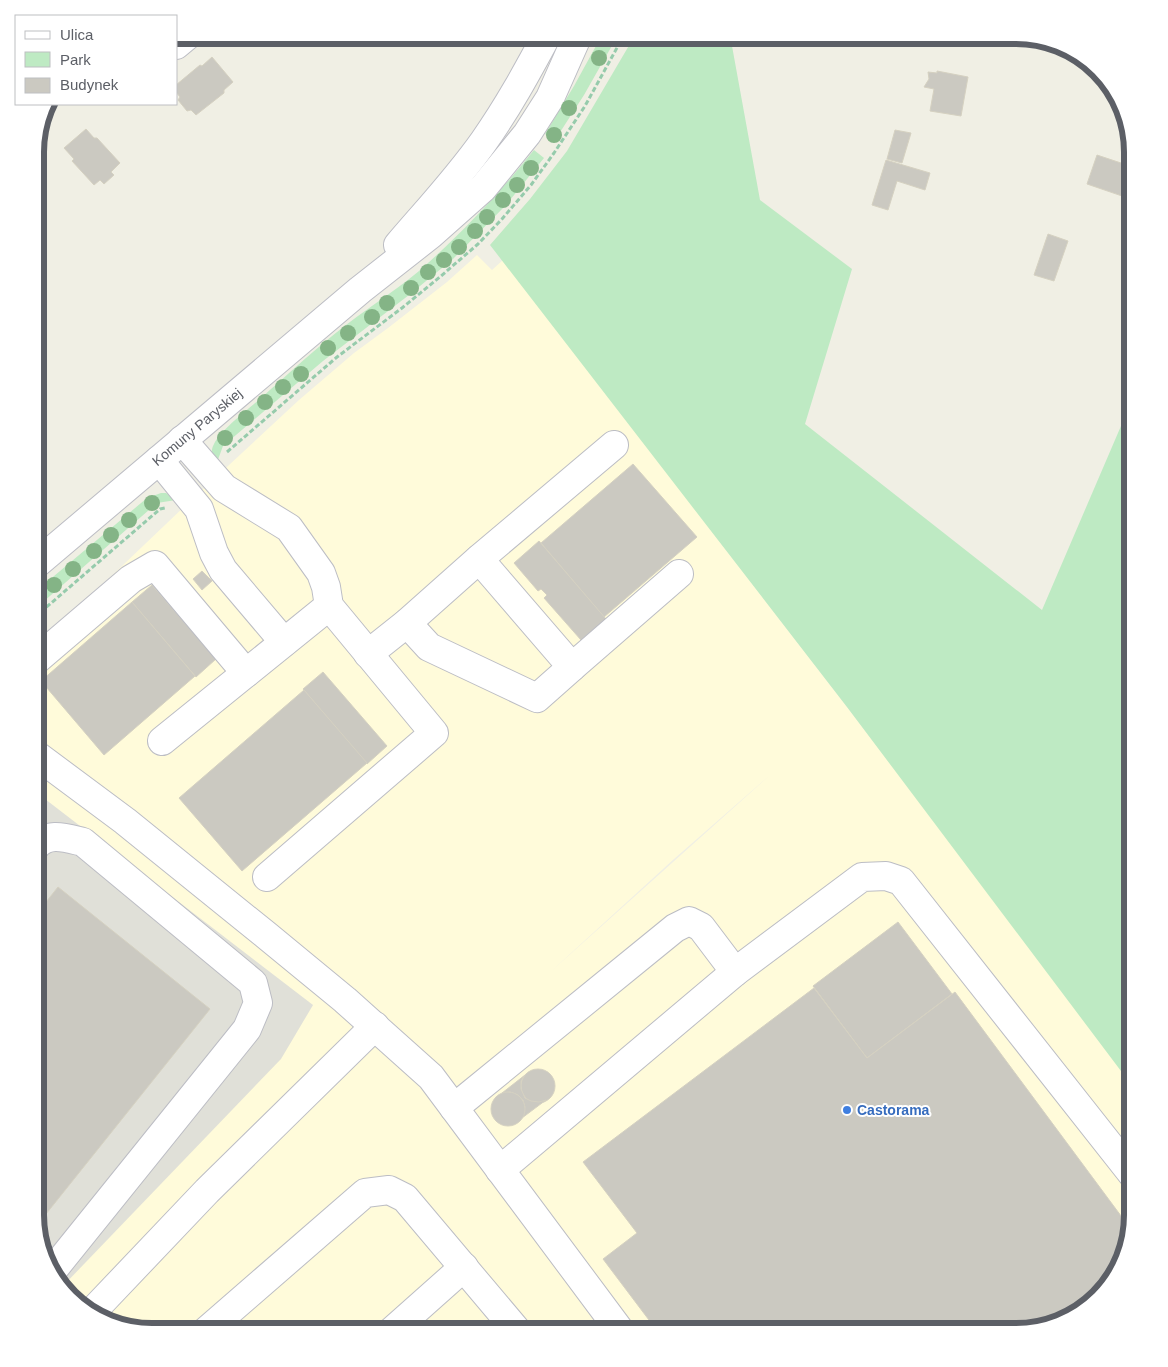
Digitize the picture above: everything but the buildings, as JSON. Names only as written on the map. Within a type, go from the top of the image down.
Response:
[{"type":"street","name":"Komuny Paryskiej","points":[[360,290],[463,170],[483,143],[516,93],[542,44]]},
{"type":"street","name":"Komuny Paryskiej","points":[[44,557],[360,290],[430,235],[483,188],[519,145],[550,98],[574,44]]},
{"type":"street","points":[[182,440],[224,488],[289,528],[321,573],[326,587],[329,606],[434,733],[267,878]]},
{"type":"street","points":[[368,654],[407,623],[479,559],[614,445]]},
{"type":"street","points":[[159,460],[199,509],[214,553],[223,570],[284,642]]},
{"type":"street","points":[[479,559],[572,667]]},
{"type":"street","points":[[44,653],[131,579],[155,565],[246,673]]},
{"type":"street","points":[[407,623],[429,647],[537,698],[679,574]]},
{"type":"street","points":[[162,741],[329,606]]},
{"type":"street","points":[[44,761],[125,821],[345,1000],[430,1077],[614,1323]]},
{"type":"street","points":[[44,840],[55,836],[83,842],[253,983],[258,1003],[247,1029],[56,1266]]},
{"type":"street","points":[[500,1170],[735,972],[862,877],[886,876],[901,881],[1124,1164]]},
{"type":"street","points":[[454,1108],[675,928],[689,921],[701,927],[735,972]]},
{"type":"street","points":[[96,1307],[207,1191],[374,1026]]},
{"type":"street","points":[[215,1323],[365,1193],[388,1190],[405,1198],[511,1323]]},
{"type":"street","points":[[401,1323],[464,1267]]},
{"type":"path","points":[[44,609],[160,509],[168,507]]},
{"type":"shaded area","points":[[477,255],[492,270],[503,260],[1124,1070],[1124,1222],[1122,1236],[1119,1250],[1110,1269],[1093,1292],[1082,1301],[1051,1318],[1016,1323],[152,1323],[117,1318],[104,1312],[86,1301],[66,1281],[49,1250],[44,1222],[44,640],[299,400],[354,353],[447,282]],"holes":[[[770,775],[547,975],[674,859]]]},
{"type":"shaded area","points":[[45,799],[313,1005],[281,1059],[67,1282],[49,1250],[44,1222]]},
{"type":"green space","points":[[597,44],[613,44],[584,95],[555,140],[545,134]]},
{"type":"green space","points":[[630,44],[732,44],[760,200],[852,269],[805,424],[1042,610],[1124,419],[1124,1075],[847,707],[490,245],[530,199],[567,151]]},
{"type":"green space","points":[[534,150],[544,158],[506,205],[453,259],[323,361],[223,446],[216,465],[213,460],[212,449],[217,439],[228,427],[324,343],[428,263],[483,209]]},
{"type":"green space","points":[[166,493],[176,500],[157,503],[44,601],[44,584],[147,498]]},
{"type":"place","name":"Castorama","points":[[847,1110]]}]
